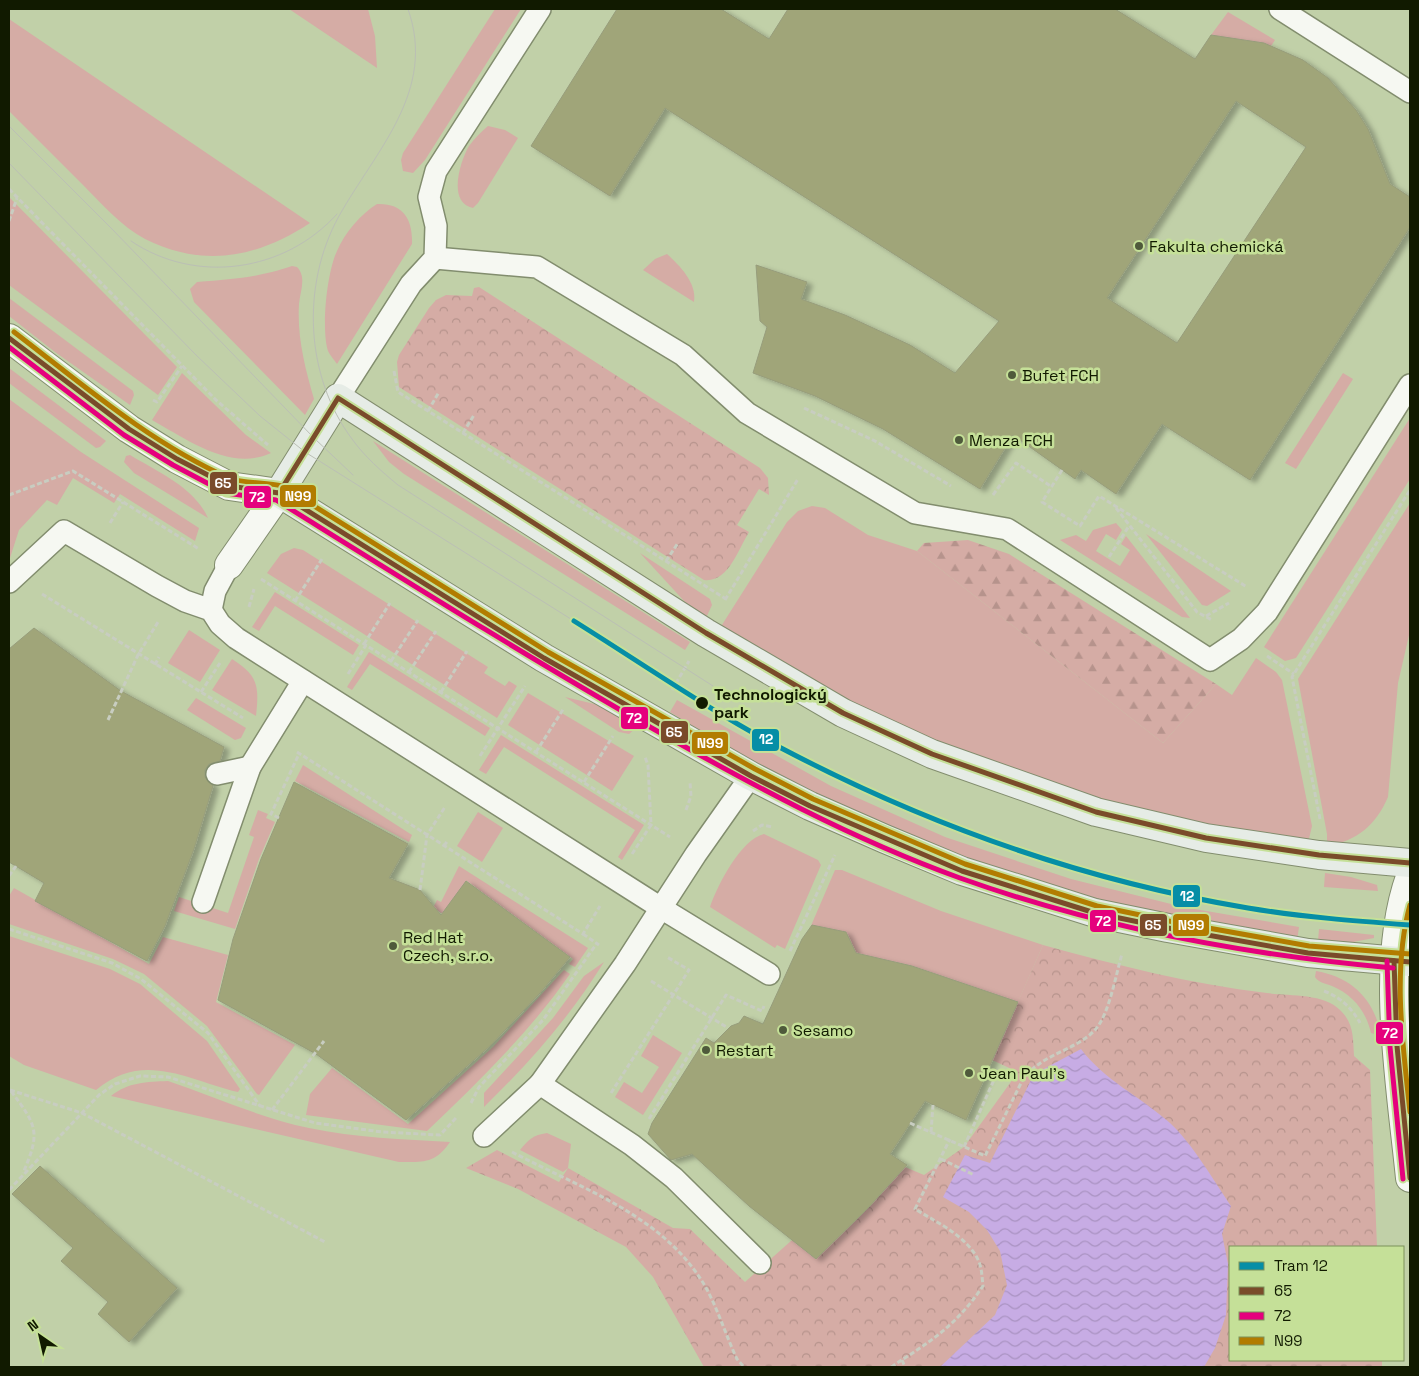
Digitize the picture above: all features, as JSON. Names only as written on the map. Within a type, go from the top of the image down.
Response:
[{"type":"street","points":[[9,338],[116,420],[177,459],[228,486],[279,493],[544,658],[751,776],[810,806],[962,871],[1078,908],[1168,928],[1308,953],[1402,962]]},
{"type":"street","points":[[228,565],[279,493],[338,398],[706,633],[844,713],[914,746],[1096,812],[1206,838],[1320,855],[1410,863]]},
{"type":"street","points":[[1410,877],[1400,903],[1398,924],[1402,962],[1397,1046],[1410,1178]]},
{"type":"lane","points":[[338,398],[411,284],[435,258],[436,226],[429,196],[436,171],[540,9]]},
{"type":"lane","points":[[1280,9],[1410,92]]},
{"type":"lane","points":[[435,258],[537,267],[683,355],[747,413],[915,513],[1007,529],[1210,660],[1241,639],[1267,612],[1410,385]]},
{"type":"lane","points":[[9,582],[64,532],[185,601],[211,610],[220,624],[236,638],[661,908],[769,974]]},
{"type":"lane","points":[[211,610],[215,591],[228,565]]},
{"type":"lane","points":[[203,902],[250,767],[303,681]]},
{"type":"lane","points":[[217,774],[250,767]]},
{"type":"lane","points":[[484,1136],[540,1084],[625,964],[696,854],[751,776]]},
{"type":"lane","points":[[540,1084],[632,1145],[674,1178],[760,1262]]},
{"type":"path","points":[[9,222],[17,198]]},
{"type":"path","points":[[151,399],[157,402],[182,366]]},
{"type":"path","points":[[394,368],[398,392],[726,599]]},
{"type":"path","points":[[428,411],[439,392]]},
{"type":"path","points":[[803,407],[875,441],[958,490]]},
{"type":"path","points":[[463,433],[474,415]]},
{"type":"path","points":[[655,720],[814,453]]},
{"type":"path","points":[[983,498],[992,495],[1016,463],[1052,487]]},
{"type":"path","points":[[9,495],[73,470],[200,549]]},
{"type":"path","points":[[1062,470],[1042,502],[1080,526],[1098,496],[1247,587]]},
{"type":"path","points":[[1322,827],[1292,677],[1410,490]]},
{"type":"path","points":[[1114,506],[1197,612],[1206,616]]},
{"type":"path","points":[[1108,558],[1130,526]]},
{"type":"path","points":[[666,561],[678,543]]},
{"type":"path","points":[[295,601],[323,556]]},
{"type":"path","points":[[258,577],[672,838],[676,831]]},
{"type":"path","points":[[35,590],[201,692]]},
{"type":"path","points":[[332,700],[392,600]]},
{"type":"path","points":[[391,661],[419,617]]},
{"type":"path","points":[[409,672],[437,629]]},
{"type":"path","points":[[108,720],[146,641]]},
{"type":"path","points":[[441,692],[468,649]]},
{"type":"path","points":[[155,665],[160,657]]},
{"type":"path","points":[[536,752],[565,708]]},
{"type":"path","points":[[584,782],[613,736]]},
{"type":"path","points":[[279,818],[271,814],[302,745]]},
{"type":"path","points":[[299,754],[483,870]]},
{"type":"path","points":[[648,764],[651,825]]},
{"type":"path","points":[[684,815],[691,796],[691,785],[686,776]]},
{"type":"path","points":[[420,890],[427,836],[434,824]]},
{"type":"path","points":[[444,846],[448,840]]},
{"type":"path","points":[[788,953],[836,852]]},
{"type":"path","points":[[9,876],[16,866]]},
{"type":"path","points":[[575,1108],[590,1086],[608,1097],[689,970],[666,956],[686,923]]},
{"type":"path","points":[[9,929],[112,964],[141,979],[208,1033],[260,1107]]},
{"type":"path","points":[[465,1109],[479,1088],[543,1020],[597,944]]},
{"type":"path","points":[[910,1122],[985,1156],[1022,1078],[1030,1068],[1057,1051],[1082,1040],[1096,1029],[1104,1015],[1123,951]]},
{"type":"path","points":[[1319,989],[1345,1003],[1354,1013],[1361,1026]]},
{"type":"path","points":[[632,1145],[726,995],[762,1011],[766,1003]]},
{"type":"path","points":[[695,1008],[728,1028]]},
{"type":"path","points":[[272,1110],[324,1041]]},
{"type":"path","points":[[964,1147],[998,1071]]},
{"type":"path","points":[[9,1190],[99,1095],[115,1084],[140,1076],[168,1076],[260,1107],[315,1123],[422,1136],[440,1135],[460,1115]]},
{"type":"path","points":[[10,1090],[82,1113],[325,1242]]},
{"type":"path","points":[[10,1090],[31,1118],[35,1146],[22,1176]]},
{"type":"path","points":[[931,1132],[933,1105]]},
{"type":"path","points":[[454,1121],[601,1195],[658,1231],[686,1259],[706,1287],[734,1353],[744,1367]]},
{"type":"path","points":[[890,1367],[944,1332],[966,1310],[983,1286],[980,1263],[973,1251],[965,1242],[915,1209],[950,1139]]},
{"type":"path","points":[[511,1151],[516,1146]]},
{"type":"path","points":[[941,1159],[974,1175]]},
{"type":"path","points":[[902,1360],[905,1367]]},
{"type":"green space","points":[[289,9],[368,9],[375,36],[377,68]]},
{"type":"green space","points":[[495,9],[521,9],[425,160],[413,173],[403,171],[401,160],[403,153]]},
{"type":"green space","points":[[1228,12],[1275,40],[1271,46],[1211,35]]},
{"type":"green space","points":[[9,19],[310,223],[270,244],[250,251],[229,255],[188,254],[167,248],[136,234],[113,215],[9,111]]},
{"type":"green space","points":[[488,126],[505,130],[518,138],[478,203],[473,208],[465,205],[460,198],[458,190],[459,171],[469,146]]},
{"type":"green space","points":[[9,197],[177,367],[158,395],[9,285]]},
{"type":"green space","points":[[377,204],[394,206],[405,214],[411,227],[412,244],[337,364],[328,351],[325,329],[326,300],[333,260],[349,230],[359,218]]},
{"type":"green space","points":[[667,254],[682,269],[690,282],[693,288],[694,302],[643,270],[655,259]]},
{"type":"green space","points":[[292,266],[297,267],[302,275],[299,304],[300,340],[314,399],[305,415],[194,302],[190,289],[197,282],[256,276]]},
{"type":"green space","points":[[479,287],[760,468],[768,478],[769,495],[759,489],[737,525],[749,532],[726,571],[712,580],[704,580],[399,387],[397,362],[399,355],[429,308],[436,300],[446,295],[472,296],[474,288]]},
{"type":"green space","points":[[9,298],[133,391],[134,395],[130,405],[55,352],[9,316]]},
{"type":"green space","points":[[9,368],[106,441],[96,448],[9,383]]},
{"type":"green space","points":[[182,373],[246,435],[271,453],[256,458],[240,459],[225,456],[194,444],[152,420]]},
{"type":"green space","points":[[1343,373],[1353,379],[1296,469],[1285,463]]},
{"type":"green space","points":[[9,399],[81,452],[199,528],[195,541],[120,494],[114,503],[73,478],[57,505],[47,500],[19,530],[9,561]]},
{"type":"green space","points":[[1410,418],[1410,479],[1296,658],[1285,661],[1264,647]]},
{"type":"green space","points":[[373,441],[690,642],[685,650],[404,474],[389,462]]},
{"type":"green space","points":[[130,455],[185,489],[202,507],[208,518],[134,473],[124,462],[126,456]]},
{"type":"green space","points":[[1410,503],[1410,631],[1398,683],[1388,797],[1378,816],[1364,830],[1348,840],[1327,846],[1327,834],[1298,679]]},
{"type":"green space","points":[[812,506],[825,508],[868,535],[917,551],[1163,743],[1216,684],[1232,695],[1256,658],[1276,672],[1282,680],[1312,826],[1308,843],[1159,817],[1034,780],[937,743],[865,709],[720,628],[787,522],[798,511]]},
{"type":"green space","points":[[1116,523],[1122,530],[1116,540],[1106,534],[1096,551],[1120,566],[1130,550],[1121,544],[1126,536],[1190,618],[1182,617],[1060,540],[1076,535],[1086,541],[1093,530]]},
{"type":"green space","points":[[1146,534],[1231,591],[1207,606],[1202,605]]},
{"type":"green space","points":[[968,540],[1009,554],[1216,684],[1163,743],[917,551],[924,543]]},
{"type":"green space","points":[[294,548],[303,550],[488,667],[484,673],[505,686],[509,681],[517,686],[497,718],[267,573],[281,554]]},
{"type":"green space","points":[[640,553],[710,599],[712,605],[706,618],[685,602]]},
{"type":"green space","points":[[275,592],[359,645],[353,655],[275,606],[259,631],[252,627]]},
{"type":"green space","points":[[189,630],[220,650],[200,682],[168,663]]},
{"type":"green space","points":[[369,652],[490,728],[485,736],[370,664],[352,690],[347,687]]},
{"type":"green space","points":[[232,659],[248,671],[255,683],[257,690],[256,716],[212,690]]},
{"type":"green space","points":[[528,693],[634,756],[612,791],[508,725]]},
{"type":"green space","points":[[565,697],[607,707],[639,725],[629,734],[619,732]]},
{"type":"green space","points":[[196,698],[246,728],[241,738],[235,740],[187,710]]},
{"type":"green space","points":[[677,700],[831,786],[945,837],[1071,879],[1183,907],[1299,927],[1297,941],[1066,894],[940,851],[823,800],[751,762],[670,712]]},
{"type":"green space","points":[[501,735],[644,825],[622,860],[618,857],[635,830],[504,747],[486,774],[479,770]]},
{"type":"green space","points":[[303,765],[412,835],[409,842],[295,781]]},
{"type":"green space","points":[[258,810],[268,814],[266,818],[275,822],[259,859],[235,929],[174,911],[179,897],[228,913],[254,837],[249,835]]},
{"type":"green space","points":[[478,812],[503,828],[482,862],[457,846]]},
{"type":"green space","points":[[764,834],[818,860],[821,865],[785,949],[777,945],[775,948],[710,907],[718,887],[731,864],[747,845],[755,838]]},
{"type":"green space","points":[[459,866],[588,948],[575,967],[569,964],[573,959],[467,881],[443,914],[433,908],[437,900],[441,902]]},
{"type":"green space","points":[[835,870],[842,870],[941,911],[1043,945],[1018,1002],[912,966],[847,951],[844,932],[817,926],[810,928]]},
{"type":"green space","points":[[1325,873],[1351,877],[1377,885],[1378,891],[1324,887]]},
{"type":"green space","points":[[14,888],[149,964],[163,937],[228,955],[216,1002],[295,1045],[259,1095],[257,1094],[207,1026],[144,974],[113,959],[9,924],[9,896]]},
{"type":"green space","points":[[1319,929],[1374,935],[1374,938],[1343,944],[1318,941]]},
{"type":"green space","points":[[9,936],[110,969],[140,984],[207,1041],[240,1089],[238,1092],[183,1076],[148,1070],[131,1072],[114,1078],[96,1090],[24,1065],[9,1056]]},
{"type":"green space","points":[[1043,945],[1126,967],[1182,979],[1267,993],[1315,998],[1325,1001],[1340,1010],[1348,1020],[1352,1031],[1354,1056],[1370,1070],[1377,1246],[1229,1246],[1229,1361],[1382,1361],[1382,1367],[704,1367],[653,1277],[626,1247],[518,1189],[466,1168],[497,1150],[559,1182],[568,1168],[673,1228],[690,1229],[745,1282],[792,1240],[816,1259],[868,1208],[905,1167],[924,1175],[964,1147],[1018,1072],[992,1060]]},
{"type":"green space","points":[[604,962],[563,1020],[517,1073],[484,1107],[484,1093],[553,1018],[584,976]]},
{"type":"green space","points":[[564,970],[570,974],[538,1017],[484,1075],[427,1131],[306,1115],[310,1094],[332,1068],[408,1124],[493,1047]]},
{"type":"green space","points":[[1316,971],[1340,979],[1360,992],[1373,1012],[1381,1036],[1371,1033],[1366,1018],[1352,999],[1340,990],[1318,981],[1315,977]]},
{"type":"green space","points":[[653,1035],[682,1053],[643,1115],[615,1097],[624,1082],[642,1093],[659,1067],[641,1056]]},
{"type":"green space","points":[[168,1081],[256,1113],[309,1128],[362,1136],[450,1142],[434,1158],[415,1162],[399,1162],[111,1096],[131,1085]]},
{"type":"green space","points":[[547,1133],[571,1144],[568,1168],[563,1172],[520,1150],[531,1138]]},
{"type":"water","points":[[1081,1049],[1101,1070],[1159,1114],[1178,1131],[1231,1206],[1222,1234],[1228,1264],[1226,1315],[1215,1348],[1204,1367],[940,1367],[995,1315],[1007,1285],[1000,1251],[987,1230],[969,1212],[943,1197],[965,1155],[990,1163],[1032,1078],[1038,1072]]},
{"type":"building","name":"Fakulta chemická","points":[[617,9],[721,9],[769,39],[788,9],[1115,9],[1195,59],[1211,35],[1264,43],[1303,60],[1328,78],[1356,110],[1368,129],[1390,184],[1410,197],[1410,227],[1250,480],[1162,424],[1116,494],[1081,470],[1075,479],[1013,435],[980,489],[883,429],[815,396],[753,373],[767,327],[760,321],[756,265],[807,282],[801,299],[845,315],[910,345],[955,373],[999,321],[665,108],[610,196],[531,146]],"holes":[[[1236,101],[1306,147],[1177,343],[1107,298]]]},
{"type":"building","points":[[34,628],[121,691],[224,747],[220,761],[209,764],[205,770],[205,777],[213,786],[194,849],[165,926],[147,961],[35,901],[44,883],[9,862],[9,649]]},
{"type":"building","name":"Red Hat Czech, s.r.o.","points":[[294,782],[408,844],[389,878],[420,890],[441,915],[466,881],[570,957],[540,993],[491,1045],[406,1120],[316,1054],[218,1000],[233,939],[261,859]]},
{"type":"building","points":[[812,925],[846,932],[856,953],[912,966],[1018,1002],[966,1120],[925,1101],[890,1154],[907,1165],[868,1208],[816,1259],[749,1206],[692,1154],[671,1160],[648,1134],[652,1123],[706,1038],[714,1043],[731,1026],[739,1023],[744,1016],[763,1024],[802,939]]},
{"type":"building","points":[[40,1166],[177,1288],[129,1342],[98,1314],[108,1302],[61,1261],[73,1248],[12,1194]]},
{"type":"tram line","points":[[408,9],[415,39],[415,67],[409,93],[385,143],[339,216],[327,243],[318,271],[314,300],[314,330],[317,359],[325,387],[336,414],[362,452],[398,485],[713,686]]},
{"type":"tram line","points":[[9,126],[112,229],[314,438],[353,475]]},
{"type":"tram line","points":[[9,163],[196,355],[260,416],[305,452],[574,621]]},
{"type":"tram line","points":[[131,241],[156,255],[183,264],[211,267],[239,266],[266,260],[292,249],[316,234],[337,214]]},
{"type":"tram line","name":"12","points":[[574,621],[703,703],[783,749],[838,777],[951,826],[1067,866],[1187,897],[1288,914],[1410,925]]},
{"type":"transit line","name":"N99","points":[[14,332],[91,392],[172,448],[229,478],[282,486],[548,652],[755,769],[813,799],[965,864],[1097,906],[1309,946],[1410,954]]},
{"type":"transit line","name":"65","points":[[9,338],[129,429],[177,459],[229,486],[279,493],[544,658],[751,776],[810,806],[962,871],[1095,913],[1308,953],[1410,962]]},
{"type":"transit line","name":"72","points":[[9,347],[124,435],[173,465],[226,493],[276,500],[509,644],[650,727],[764,790],[880,846],[920,863],[1013,896],[1120,925],[1228,947],[1393,968]]},
{"type":"transit line","name":"65","points":[[279,493],[338,398],[706,633],[843,713],[932,754],[1096,812],[1206,838],[1319,855],[1410,863]]},
{"type":"transit line","name":"N99","points":[[1410,905],[1401,955],[1400,982],[1402,1035],[1410,1112]]},
{"type":"transit line","name":"72","points":[[1387,961],[1390,1047],[1403,1179]]},
{"type":"transit line","name":"65","points":[[1394,961],[1397,1046],[1410,1178]]},
{"type":"place","name":"Fakulta chemická","points":[[1139,246]]},
{"type":"place","name":"Bufet FCH","points":[[1012,375]]},
{"type":"place","name":"Menza FCH","points":[[959,440]]},
{"type":"place","name":"Technologický park","points":[[702,703]]},
{"type":"place","name":"Red Hat Czech, s.r.o.","points":[[393,946]]},
{"type":"place","name":"Sesamo","points":[[783,1030]]},
{"type":"place","name":"Restart","points":[[706,1050]]},
{"type":"place","name":"Jean Paul's","points":[[969,1073]]}]
